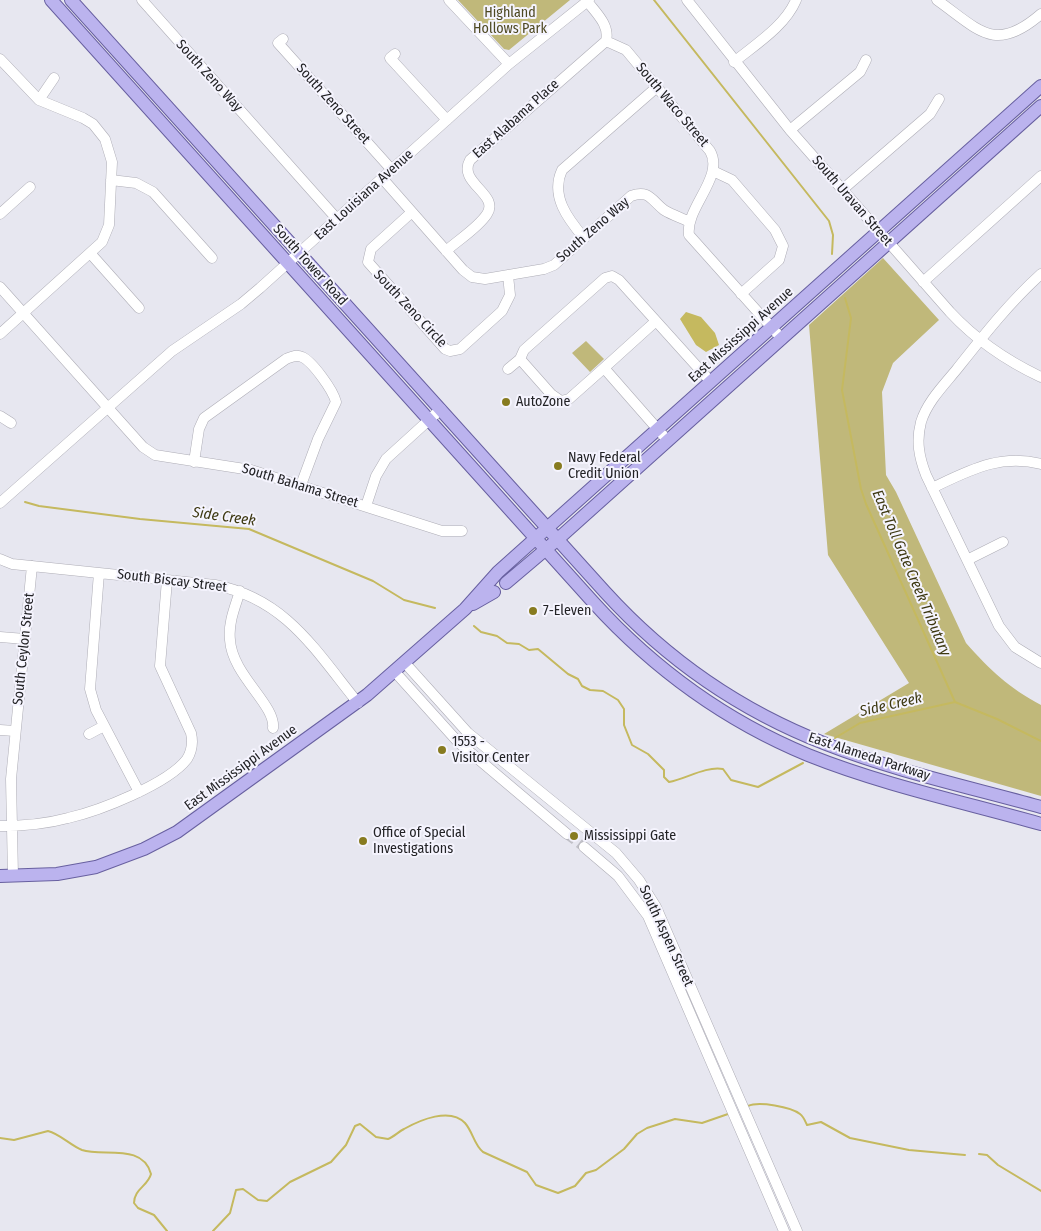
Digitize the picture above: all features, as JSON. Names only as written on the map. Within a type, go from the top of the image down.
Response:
[{"type":"main road","name":"South Tower Road","points":[[51,0],[546,550]]},
{"type":"main road","name":"South Tower Road","points":[[71,0],[558,539]]},
{"type":"main road","name":"East Mississippi Avenue","points":[[0,876],[81,870],[111,862],[152,846],[194,821],[358,703],[464,609],[488,582],[1041,86]]},
{"type":"main road","name":"East Mississippi Avenue","points":[[506,583],[546,550],[1041,106]]},
{"type":"main road","name":"East Alameda Parkway","points":[[558,539],[625,613],[676,658],[747,707],[816,741],[874,761],[1041,807]]},
{"type":"main road","name":"East Alameda Parkway","points":[[546,550],[622,632],[661,667],[703,698],[743,723],[797,750],[860,773],[1041,824]]},
{"type":"main road","name":"East Mississippi Avenue","points":[[464,609],[494,592]]},
{"type":"main road","points":[[622,632],[634,630],[660,653],[676,658]]},
{"type":"street","name":"South Zeno Way","points":[[142,0],[337,219]]},
{"type":"street","points":[[449,0],[509,64]]},
{"type":"street","name":"East Louisiana Avenue","points":[[0,504],[177,347],[241,304],[509,64],[588,0]]},
{"type":"street","points":[[588,0],[604,24],[606,41]]},
{"type":"street","name":"South Uravan Street","points":[[686,0],[790,130],[957,320],[980,340],[1015,364],[1041,377]]},
{"type":"street","points":[[734,62],[781,23],[789,14],[796,0]]},
{"type":"street","points":[[941,1],[984,32],[1001,36],[1017,32],[1041,14]]},
{"type":"street","name":"South Zeno Street","points":[[283,39],[278,43],[392,170]]},
{"type":"street","name":"South Waco Street","points":[[606,41],[626,50],[710,151],[714,160],[713,171]]},
{"type":"street","name":"East Alabama Place","points":[[446,251],[485,216],[489,208],[487,199],[467,175],[467,165],[470,160],[606,41]]},
{"type":"street","points":[[395,54],[390,58],[446,120]]},
{"type":"street","points":[[0,59],[39,100],[83,118],[100,132],[111,154],[108,231],[102,242],[0,334]]},
{"type":"street","points":[[790,130],[860,72],[866,60]]},
{"type":"street","points":[[39,100],[54,78]]},
{"type":"street","points":[[584,238],[563,211],[558,183],[562,170],[656,87]]},
{"type":"street","points":[[842,190],[930,114],[939,99]]},
{"type":"street","points":[[741,294],[779,260],[783,246],[775,230],[732,180],[713,171],[690,222],[688,230],[691,240],[782,339]]},
{"type":"street","points":[[923,282],[1041,176]]},
{"type":"street","name":"South Zeno Way","points":[[382,178],[462,270],[472,277],[485,279],[544,269],[554,265],[637,194],[647,194],[665,211],[690,222]]},
{"type":"street","points":[[111,180],[136,183],[153,192],[212,258]]},
{"type":"street","points":[[0,214],[30,187]]},
{"type":"street","name":"South Zeno Circle","points":[[412,212],[371,249],[368,262],[445,349],[455,351],[460,349],[502,311],[510,295],[508,276]]},
{"type":"street","points":[[90,253],[139,308]]},
{"type":"street","points":[[1041,274],[1008,306],[934,398],[921,423],[919,453],[932,488],[1006,637],[1025,655],[1041,663]]},
{"type":"street","points":[[508,369],[520,359],[524,350],[605,278],[612,276],[620,280],[711,382]]},
{"type":"street","name":"South Bahama Street","points":[[0,287],[149,452],[165,458],[251,470],[442,531],[462,531]]},
{"type":"street","points":[[520,359],[551,394],[561,401],[569,399],[656,322]]},
{"type":"street","points":[[194,462],[199,429],[204,418],[286,359],[295,355],[303,357],[331,388],[336,402],[318,439],[301,485]]},
{"type":"street","points":[[604,368],[668,441]]},
{"type":"street","points":[[366,506],[376,476],[386,459],[441,409]]},
{"type":"street","points":[[0,416],[11,423]]},
{"type":"street","points":[[932,488],[999,457],[1041,464]]},
{"type":"street","points":[[967,560],[1003,542]]},
{"type":"street","name":"South Biscay Street","points":[[0,559],[12,564],[215,585],[240,591],[266,603],[289,620],[358,703]]},
{"type":"street","name":"South Ceylon Street","points":[[13,876],[11,779],[32,566]]},
{"type":"street","points":[[99,573],[89,675],[93,702],[139,792]]},
{"type":"street","points":[[0,826],[38,824],[75,817],[111,805],[139,792],[183,763],[192,745],[191,733],[164,681],[160,666],[167,580]]},
{"type":"street","name":"East Mississippi Avenue","points":[[494,592],[506,583]]},
{"type":"street","points":[[240,591],[230,629],[231,652],[238,670],[272,715],[273,728]]},
{"type":"street","points":[[0,637],[25,639]]},
{"type":"street","points":[[400,667],[451,736],[496,776],[567,834]]},
{"type":"street","name":"South Aspen Street","points":[[400,667],[462,727],[616,853],[639,880],[656,907],[735,1104]]},
{"type":"street","points":[[89,734],[104,726]]},
{"type":"street","points":[[0,730],[16,731]]},
{"type":"street","points":[[479,761],[489,750]]},
{"type":"street","points":[[496,776],[506,762]]},
{"type":"street","name":"South Aspen Street","points":[[584,847],[618,876],[648,916],[742,1120],[768,1194],[784,1231]]},
{"type":"street","name":"South Aspen Street","points":[[742,1120],[779,1189],[797,1231]]},
{"type":"street","points":[[768,1194],[779,1189]]},
{"type":"green space","name":"Highland Hollows Park","points":[[458,0],[570,0],[509,50],[504,49]]},
{"type":"green space","points":[[883,258],[939,320],[893,363],[882,392],[886,475],[896,492],[966,643],[1001,678],[1019,692],[1041,705],[1041,796],[824,734],[909,683],[828,555],[809,325]]},
{"type":"green space","points":[[586,341],[604,359],[590,372],[572,353]]},
{"type":"shaded area","points":[[686,312],[701,317],[715,333],[719,345],[706,352],[696,345],[680,319]]},
{"type":"waterway","points":[[654,0],[829,221],[833,235],[832,254]]},
{"type":"waterway","name":"East Toll Gate Creek Tributary","points":[[845,298],[851,318],[842,390],[861,489],[866,504],[955,702],[997,719],[1041,741]]},
{"type":"waterway","name":"Side Creek","points":[[25,502],[39,506],[140,519],[249,529],[373,581],[404,600],[435,608]]},
{"type":"waterway","name":"Side Creek","points":[[474,626],[481,632],[497,636],[507,643],[519,644],[529,650],[538,649],[568,674],[578,679],[582,686],[590,690],[603,691],[618,700],[624,709],[624,725],[632,745],[648,754],[664,770],[664,777],[669,782],[709,769],[723,769],[731,780],[758,787],[803,763]]},
{"type":"waterway","name":"Side Creek","points":[[835,738],[860,723],[955,702]]},
{"type":"waterway","points":[[748,1106],[767,1104],[790,1109],[801,1115],[807,1125],[821,1122],[850,1138],[909,1150],[965,1155]]},
{"type":"waterway","points":[[213,1231],[230,1213],[236,1190],[243,1189],[258,1200],[267,1201],[290,1182],[331,1162],[346,1145],[355,1126],[360,1124],[376,1137],[388,1139],[426,1119],[443,1115],[459,1118],[468,1127],[483,1152],[527,1172],[536,1185],[558,1193],[575,1186],[586,1173],[596,1170],[624,1149],[637,1134],[647,1128],[675,1119],[702,1123],[728,1114]]},
{"type":"waterway","points":[[0,1138],[14,1140],[48,1131],[82,1150],[121,1153],[140,1158],[147,1164],[151,1174],[147,1182],[136,1194],[134,1203],[138,1208],[154,1215],[167,1231]]},
{"type":"waterway","points":[[979,1154],[987,1155],[998,1165],[1041,1191]]},
{"type":"tunnel","points":[[567,834],[584,847]]},
{"type":"place","name":"AutoZone","points":[[506,402]]},
{"type":"place","name":"Navy Federal Credit Union","points":[[558,466]]},
{"type":"place","name":"7-Eleven","points":[[533,611]]},
{"type":"place","name":"1553 - Visitor Center","points":[[442,750]]},
{"type":"place","name":"Mississippi Gate","points":[[574,836]]},
{"type":"place","name":"Office of Special Investigations","points":[[363,841]]}]
